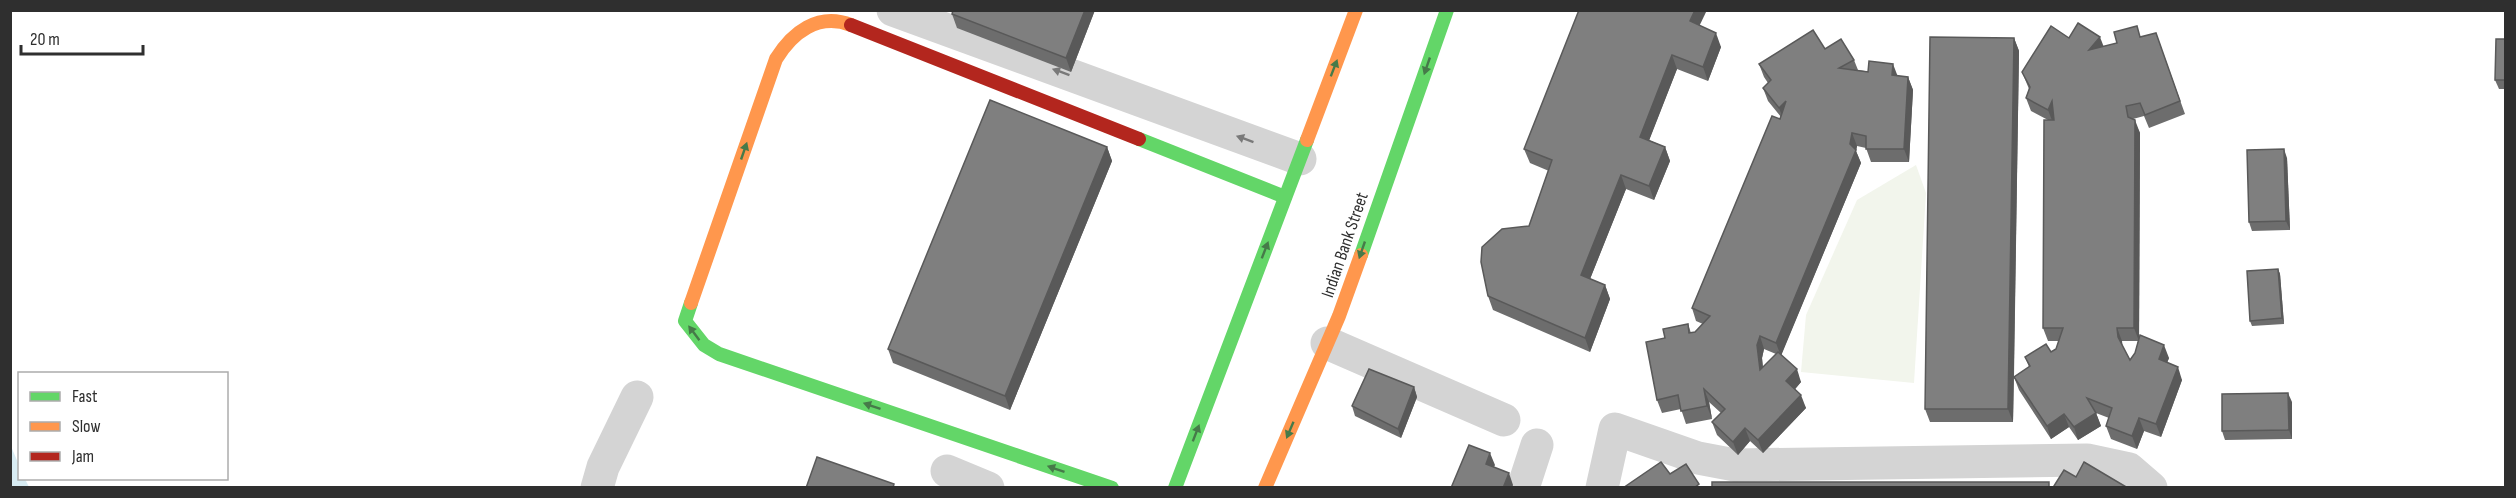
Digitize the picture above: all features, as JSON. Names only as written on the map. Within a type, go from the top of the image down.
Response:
[{"type":"street","points":[[893,10],[1300,159]]},
{"type":"street","points":[[1175,488],[1356,10]]},
{"type":"street","name":"Indian Bank Street","points":[[1265,488],[1327,342],[1447,10]]},
{"type":"street","points":[[1112,488],[719,354],[694,336],[685,321],[776,59],[789,37],[801,27],[840,21],[1285,197]]},
{"type":"street","points":[[1327,342],[1504,420]]},
{"type":"street","points":[[597,488],[603,467],[637,397]]},
{"type":"street","points":[[1602,488],[1615,429],[1698,459],[1735,465],[2086,460],[2129,469],[2151,488]]},
{"type":"street","points":[[1523,488],[1537,445]]},
{"type":"street","points":[[947,471],[988,488]]},
{"type":"shaded area","points":[[1916,165],[1926,193],[1914,383],[1801,372],[1806,315],[1857,200]]},
{"type":"shaded area","points":[[10,444],[18,463],[18,480],[26,480],[29,487],[11,487]]},
{"type":"building","points":[[953,10],[1085,10],[1066,58],[952,14]]},
{"type":"building","points":[[1579,10],[1695,10],[1690,21],[1716,33],[1703,67],[1672,55],[1640,137],[1665,147],[1649,186],[1621,175],[1581,275],[1605,285],[1585,338],[1488,296],[1481,262],[1482,247],[1502,229],[1529,226],[1552,160],[1524,149]]},
{"type":"building","points":[[2078,23],[2100,37],[2089,50],[2117,43],[2114,32],[2137,26],[2140,37],[2156,33],[2180,101],[2145,115],[2140,103],[2126,106],[2128,117],[2135,120],[2134,328],[2117,328],[2118,337],[2130,360],[2135,353],[2140,335],[2164,345],[2159,359],[2178,367],[2156,424],[2139,418],[2132,436],[2106,426],[2112,408],[2087,398],[2096,413],[2074,427],[2064,414],[2047,426],[2014,377],[2030,366],[2025,357],[2046,344],[2051,352],[2056,349],[2063,328],[2043,328],[2044,120],[2054,120],[2052,101],[2048,110],[2026,98],[2030,87],[2022,72],[2051,26],[2069,38]]},
{"type":"building","points":[[1813,30],[1825,49],[1841,39],[1854,60],[1839,68],[1868,72],[1869,61],[1893,64],[1892,75],[1908,77],[1904,149],[1866,149],[1866,136],[1852,133],[1850,144],[1856,150],[1776,343],[1760,336],[1757,345],[1760,370],[1778,352],[1797,369],[1786,381],[1801,395],[1758,440],[1745,428],[1733,442],[1712,422],[1725,409],[1704,389],[1707,406],[1681,411],[1678,395],[1657,400],[1646,342],[1665,338],[1663,329],[1688,324],[1689,333],[1695,332],[1710,316],[1692,308],[1772,116],[1780,119],[1786,101],[1779,108],[1763,88],[1771,80],[1759,64]]},
{"type":"building","points":[[1930,37],[2014,38],[2008,409],[1925,409]]},
{"type":"building","points":[[2496,39],[2505,39],[2505,80],[2495,80]]},
{"type":"building","points":[[990,100],[1107,147],[1005,396],[888,349]]},
{"type":"building","points":[[2284,149],[2286,221],[2249,222],[2247,150]]},
{"type":"building","points":[[2278,269],[2282,318],[2250,321],[2247,271]]},
{"type":"building","points":[[1369,369],[1414,387],[1398,429],[1352,406]]},
{"type":"building","points":[[2288,393],[2289,430],[2222,431],[2222,394]]},
{"type":"building","points":[[1469,445],[1490,453],[1486,464],[1509,473],[1503,488],[1451,488]]},
{"type":"building","points":[[817,457],[894,484],[893,488],[806,488]]},
{"type":"building","points":[[1661,462],[1670,474],[1686,464],[1699,484],[1694,488],[1623,488]]},
{"type":"building","points":[[2084,462],[2128,488],[2056,488],[2054,486],[2064,470],[2076,477]]},
{"type":"building","points":[[1712,482],[2049,482],[2049,488],[1712,488]]},
{"type":"traffic: fast","points":[[1361,255],[1447,10]]},
{"type":"traffic: fast","points":[[1139,139],[1285,197]]},
{"type":"traffic: fast","points":[[1175,488],[1307,140]]},
{"type":"traffic: fast","points":[[691,303],[685,321],[704,345],[719,354],[1112,488]]},
{"type":"traffic: slow","points":[[1307,140],[1356,10]]},
{"type":"traffic: slow","points":[[691,303],[776,59],[790,41],[807,27],[828,21],[851,25]]},
{"type":"traffic: slow","points":[[1265,488],[1339,316],[1361,255]]},
{"type":"traffic: jam","points":[[851,25],[1139,139]]}]
